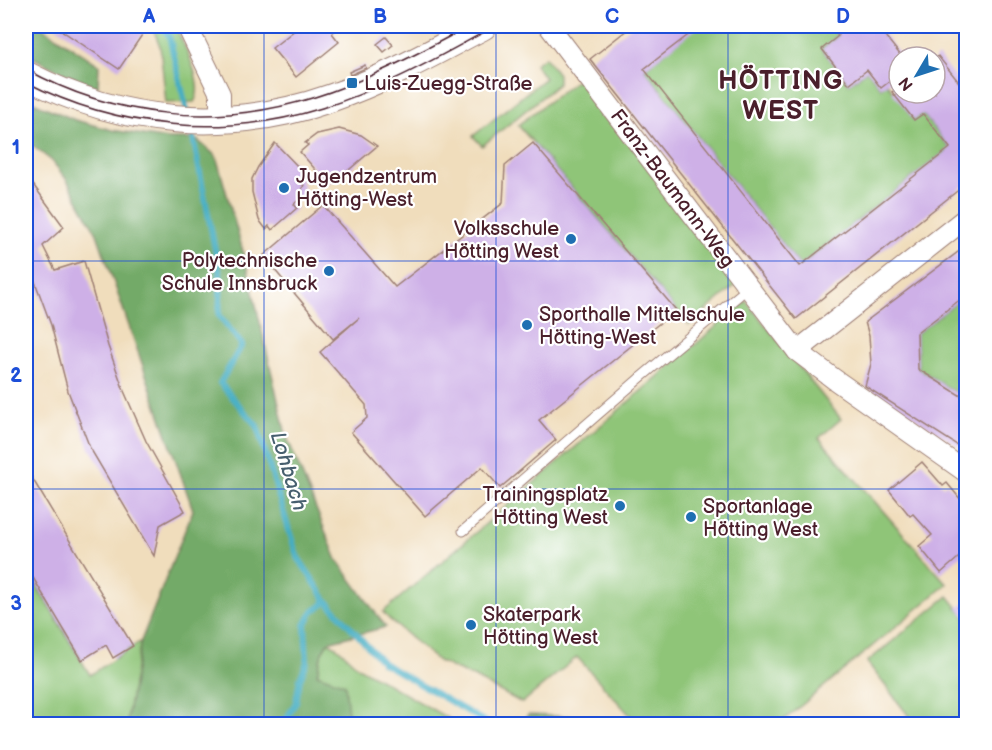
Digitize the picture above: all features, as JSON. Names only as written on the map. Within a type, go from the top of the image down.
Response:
[{"type":"street","points":[[187,26],[220,94],[208,120]]},
{"type":"street","points":[[26,75],[66,95],[92,104],[167,120],[208,120],[278,113],[332,98],[399,69],[483,26]]},
{"type":"street","name":"Franz-Baumann-Weg","points":[[549,26],[797,351],[966,472]]},
{"type":"street","points":[[797,351],[966,218]]},
{"type":"lane","points":[[463,531],[749,287]]},
{"type":"green space","points":[[26,26],[40,26],[99,65],[98,87],[63,73],[26,54]]},
{"type":"green space","points":[[152,26],[175,26],[188,53],[195,75],[197,95],[194,102],[166,103],[160,46]]},
{"type":"green space","points":[[698,26],[830,26],[838,36],[822,49],[849,84],[867,70],[881,88],[887,83],[887,105],[903,105],[914,120],[923,114],[950,148],[800,266],[644,69]]},
{"type":"green space","points":[[545,57],[558,74],[558,84],[482,146],[473,136],[545,78],[535,64]]},
{"type":"green space","points":[[579,78],[743,279],[689,325],[518,125]]},
{"type":"green space","points":[[26,99],[75,120],[112,130],[168,139],[196,139],[216,156],[246,262],[286,435],[337,560],[386,627],[328,642],[322,652],[317,674],[345,684],[348,713],[370,724],[132,724],[127,720],[141,641],[193,510],[97,234],[67,180],[52,161],[26,141]]},
{"type":"green space","points":[[966,295],[966,399],[918,369],[917,333]]},
{"type":"green space","name":"Sportanlage Hötting West","points":[[746,301],[841,419],[819,438],[947,584],[779,724],[638,724],[577,657],[522,703],[438,661],[389,619],[383,612]]},
{"type":"green space","points":[[26,568],[90,675],[141,641],[127,720],[132,724],[26,724]]},
{"type":"green space","points":[[948,596],[966,618],[966,718],[959,724],[915,724],[867,662]]},
{"type":"green space","points":[[328,642],[358,667],[458,724],[370,724],[348,714],[317,675],[322,652]]},
{"type":"green space","points":[[528,715],[587,717],[599,724],[520,724]]},
{"type":"building","points":[[55,26],[138,26],[144,32],[119,69]]},
{"type":"building","points":[[300,26],[348,26],[342,30],[339,27],[332,33],[339,42],[296,77],[272,48]]},
{"type":"building","points":[[632,26],[700,26],[644,69],[800,266],[950,148],[923,114],[914,120],[902,105],[947,105],[947,67],[966,91],[966,184],[796,319],[590,59]]},
{"type":"building","points":[[830,26],[877,26],[892,45],[887,45],[887,83],[881,88],[867,70],[849,84],[822,49],[838,36]]},
{"type":"building","points":[[386,37],[393,45],[384,52],[377,44]]},
{"type":"building","points":[[365,65],[366,68],[350,75],[349,72]]},
{"type":"building","points":[[339,129],[361,135],[377,146],[337,180],[335,177],[328,184],[300,152],[308,145],[305,143],[317,134]]},
{"type":"building","points":[[275,143],[304,173],[300,181],[304,186],[303,196],[294,204],[297,208],[272,230],[269,226],[266,229],[259,220],[252,192],[252,179]]},
{"type":"building","points":[[533,143],[676,310],[539,420],[556,440],[500,488],[482,467],[425,516],[351,432],[367,418],[366,405],[320,352],[359,318],[333,339],[263,256],[323,205],[395,287],[503,203],[505,166]]},
{"type":"building","points":[[26,175],[64,227],[43,246],[55,270],[84,261],[108,346],[124,391],[146,441],[185,511],[160,525],[154,556],[90,448],[68,391],[51,325],[26,263]]},
{"type":"building","points":[[966,246],[966,295],[917,333],[918,369],[966,399],[966,451],[865,386],[871,364],[869,336],[865,322]]},
{"type":"building","points":[[922,462],[943,486],[947,483],[966,506],[964,511],[966,514],[966,551],[941,573],[919,546],[932,535],[913,514],[910,516],[889,490]]},
{"type":"building","points":[[26,468],[133,646],[113,658],[106,645],[82,660],[26,566]]},
{"type":"building","points":[[966,602],[966,618],[958,608]]},
{"type":"waterway","name":"Lohbach","points":[[163,26],[169,36],[187,111]]},
{"type":"waterway","name":"Lohbach","points":[[191,127],[221,280],[219,315],[242,345],[220,383],[257,426],[297,556],[326,600],[383,663],[489,724]]},
{"type":"waterway","points":[[288,724],[287,718],[296,702],[300,679],[307,662],[305,625],[313,611],[323,605],[326,600]]},
{"type":"waterway","points":[[26,712],[37,724]]},
{"type":"tram line","points":[[26,69],[59,86],[130,108],[203,115],[239,113],[276,107],[332,91],[392,66],[469,26]]},
{"type":"tram line","points":[[26,82],[61,98],[134,119],[209,126],[247,124],[285,118],[345,100],[411,71],[495,26]]},
{"type":"tram line","points":[[962,26],[966,32]]},
{"type":"place","name":"Luis-Zuegg-Straße","points":[[352,83]]},
{"type":"place","name":"Jugendzentrum Hötting-West","points":[[284,188]]},
{"type":"place","name":"Volksschule Hötting West","points":[[571,239]]},
{"type":"place","name":"Polytechnische Schule Innsbruck","points":[[329,271]]},
{"type":"place","name":"Sporthalle Mittelschule Hötting-West","points":[[527,325]]},
{"type":"place","name":"Trainingsplatz Hötting West","points":[[620,506]]},
{"type":"place","name":"Sportanlage Hötting West","points":[[691,517]]},
{"type":"place","name":"Skaterpark Hötting West","points":[[471,625]]},
{"type":"district","name":"HÖTTING WEST","points":[[781,94]]}]
